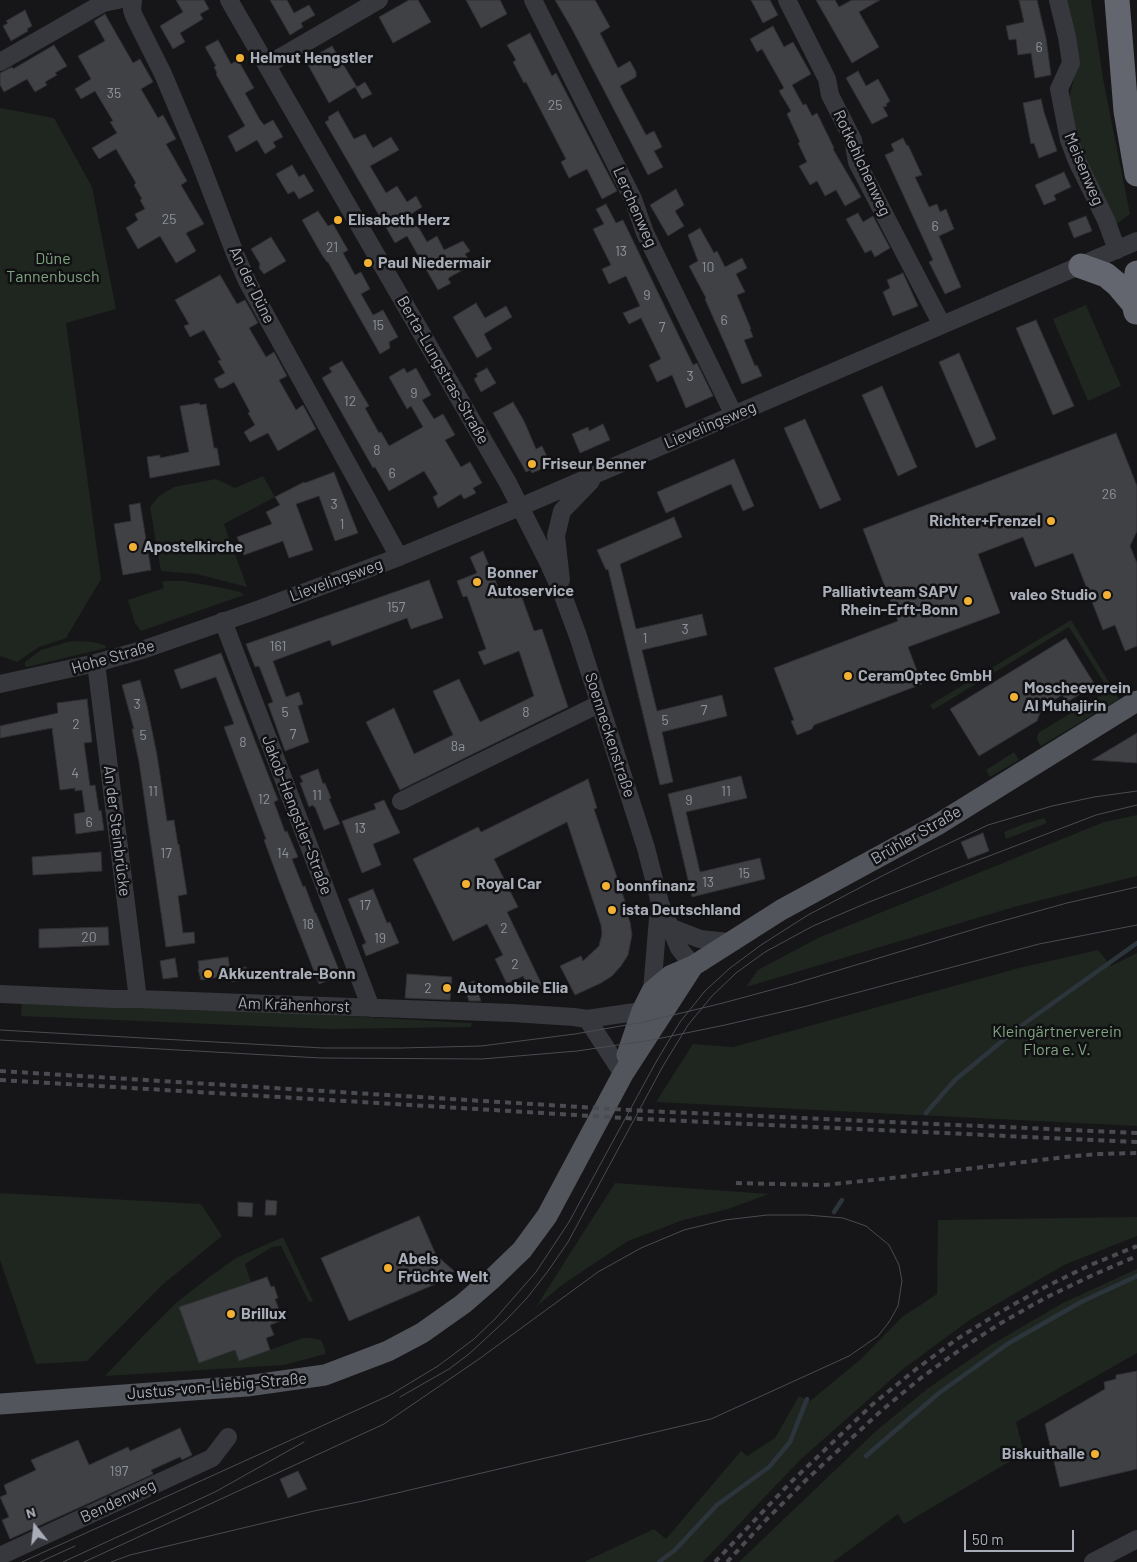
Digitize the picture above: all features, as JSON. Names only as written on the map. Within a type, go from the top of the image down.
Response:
[{"type":"highway","points":[[1117,0],[1126,111],[1137,174]]},
{"type":"highway","points":[[1081,266],[1106,275],[1118,285],[1135,310]]},
{"type":"highway","points":[[1135,310],[1137,273]]},
{"type":"main road","name":"Brühler Straße","points":[[693,966],[789,906],[937,825],[1137,700]]},
{"type":"main road","name":"Justus-von-Liebig-Straße","points":[[623,1074],[627,1052],[642,1011],[652,991],[670,976],[693,966]]},
{"type":"main road","name":"Justus-von-Liebig-Straße","points":[[0,1404],[247,1386],[325,1375],[383,1354],[414,1338],[463,1304],[522,1250],[547,1216],[623,1074],[693,966]]},
{"type":"street","points":[[0,62],[103,3],[118,0]]},
{"type":"street","name":"An der Düne","points":[[133,0],[132,10],[134,16],[163,74],[248,283],[399,557]]},
{"type":"street","name":"Berta-Lungstras-Straße","points":[[229,0],[508,483],[520,507]]},
{"type":"street","points":[[267,66],[379,0]]},
{"type":"street","name":"Lerchenweg","points":[[533,0],[633,199],[645,233],[734,415]]},
{"type":"street","name":"Rotkehlchenweg","points":[[787,0],[828,79],[830,95],[853,140],[857,162],[942,325]]},
{"type":"street","name":"Meisenweg","points":[[1058,0],[1071,63],[1059,89],[1069,140],[1077,161],[1106,220],[1117,250]]},
{"type":"street","name":"Lievelingsweg","points":[[223,621],[399,557],[520,507],[1137,241]]},
{"type":"street","points":[[562,593],[556,536],[562,511],[600,472]]},
{"type":"street","name":"Soenneckenstraße","points":[[520,507],[562,593],[578,636],[646,848],[660,903],[679,948],[693,966]]},
{"type":"street","name":"Hohe Straße","points":[[0,684],[96,663],[142,650],[223,621]]},
{"type":"street","name":"Jakob-Hengstler-Straße","points":[[223,621],[371,1008]]},
{"type":"street","name":"An der Steinbrücke","points":[[96,663],[138,999]]},
{"type":"street","points":[[401,801],[600,704]]},
{"type":"street","points":[[652,991],[660,903]]},
{"type":"street","points":[[670,927],[700,939],[729,942]]},
{"type":"street","name":"Am Krähenhorst","points":[[0,994],[530,1014],[587,1019],[642,1011]]},
{"type":"street","points":[[587,1019],[623,1074]]},
{"type":"street","name":"Bendenweg","points":[[0,1556],[212,1458],[228,1437]]},
{"type":"street","points":[[1094,1562],[1137,1539]]},
{"type":"green space","points":[[1062,0],[1091,0],[1104,84],[1130,214],[1115,225],[1076,149],[1068,102],[1076,70]]},
{"type":"green space","name":"Düne Tannenbusch","points":[[0,108],[54,118],[92,187],[116,309],[66,323],[101,579],[66,638],[39,647],[17,662],[0,656]]},
{"type":"green space","points":[[1086,305],[1121,386],[1088,401],[1053,319]]},
{"type":"green space","points":[[263,476],[275,497],[224,524],[247,587],[197,574],[161,571],[150,507],[159,496],[174,487],[216,479],[235,488]]},
{"type":"green space","points":[[184,581],[218,587],[240,592],[244,595],[141,631],[135,623],[128,600],[164,588],[162,582]]},
{"type":"green space","points":[[1071,620],[1119,699],[1041,746],[1037,740],[1038,733],[1101,695],[1106,686],[1069,627],[933,710],[930,705]]},
{"type":"green space","points":[[78,641],[105,645],[106,648],[25,666],[25,662],[41,650],[67,642]]},
{"type":"green space","points":[[1014,752],[1019,760],[990,777],[986,770]]},
{"type":"green space","points":[[1137,815],[1137,876],[1014,907],[746,987],[758,970],[818,938],[1104,822]]},
{"type":"green space","points":[[1044,818],[1047,823],[1006,839],[1004,832]]},
{"type":"green space","name":"Kleingärtnerverein Flora e. V.","points":[[1098,950],[1111,966],[1137,953],[1137,1126],[656,1102],[693,1044],[733,1047],[1019,968]]},
{"type":"green space","points":[[22,998],[472,1023],[471,1027],[329,1029],[21,1016]]},
{"type":"green space","points":[[615,1183],[769,1194],[728,1209],[683,1220],[628,1241],[562,1285],[536,1307]]},
{"type":"green space","points":[[0,1193],[201,1204],[222,1236],[162,1285],[87,1361],[36,1364],[0,1260]]},
{"type":"green space","points":[[1137,1217],[1137,1236],[1064,1265],[971,1319],[903,1369],[800,1460],[703,1562],[584,1562],[654,1529],[666,1539],[741,1451],[747,1456],[775,1438],[799,1396],[810,1401],[861,1359],[902,1317],[937,1294],[938,1220]]},
{"type":"green space","points":[[283,1237],[313,1301],[309,1302],[281,1246],[272,1247],[245,1264],[251,1282],[180,1307],[199,1363],[235,1350],[239,1361],[303,1338],[321,1340],[325,1354],[284,1365],[105,1376],[177,1302],[236,1258]]},
{"type":"green space","points":[[1137,1269],[1137,1353],[1016,1422],[1024,1453],[904,1524],[898,1514],[833,1562],[739,1562],[876,1431],[927,1389],[991,1345],[1063,1303]]},
{"type":"building","points":[[176,0],[204,0],[209,9],[200,14],[203,19],[180,33],[185,42],[173,49],[160,26],[183,12]]},
{"type":"building","points":[[270,0],[287,0],[294,13],[309,5],[315,15],[301,23],[303,27],[290,35]]},
{"type":"building","points":[[409,0],[418,0],[431,22],[393,43],[379,17]]},
{"type":"building","points":[[466,0],[500,0],[507,14],[481,28]]},
{"type":"building","points":[[555,0],[595,0],[610,27],[600,33],[618,68],[630,61],[636,72],[636,77],[620,86],[646,135],[654,131],[662,147],[654,151],[663,167],[648,175]]},
{"type":"building","points":[[751,0],[770,0],[778,15],[763,23]]},
{"type":"building","points":[[816,0],[835,0],[839,7],[852,0],[880,0],[859,12],[879,47],[852,63]]},
{"type":"building","points":[[1019,0],[1037,0],[1046,38],[1051,75],[1035,78],[1031,53],[1018,55],[1016,39],[1009,40],[1006,26],[1024,22]]},
{"type":"building","points":[[25,10],[32,26],[27,29],[28,31],[11,41],[3,26],[8,23],[6,21]]},
{"type":"building","points":[[105,14],[133,63],[140,59],[153,82],[141,89],[158,118],[163,115],[176,139],[166,144],[187,181],[181,185],[204,224],[186,233],[196,251],[176,263],[160,236],[138,249],[126,228],[138,220],[135,214],[145,209],[134,185],[136,183],[116,149],[99,159],[92,148],[117,133],[110,122],[113,121],[95,91],[81,99],[75,89],[91,79],[78,56],[105,41],[94,21]]},
{"type":"building","points":[[773,26],[784,47],[793,42],[811,74],[792,85],[803,105],[806,104],[812,116],[817,113],[833,149],[861,197],[845,206],[836,190],[825,196],[817,181],[810,185],[799,166],[807,162],[787,114],[791,111],[779,91],[784,88],[762,49],[757,52],[750,39]]},
{"type":"building","points":[[530,33],[552,76],[556,73],[617,191],[602,199],[587,169],[569,178],[561,162],[566,159],[526,82],[524,83],[513,62],[516,60],[507,45]]},
{"type":"building","points":[[218,40],[231,64],[238,60],[254,88],[245,93],[260,120],[264,125],[273,120],[283,137],[273,142],[276,147],[265,154],[257,140],[236,152],[228,136],[245,126],[216,74],[214,67],[216,66],[205,47]]},
{"type":"building","points":[[54,45],[67,66],[45,82],[47,85],[35,92],[27,79],[4,92],[0,85],[0,73],[12,67],[13,69]]},
{"type":"building","points":[[332,46],[357,87],[365,82],[372,94],[362,99],[355,87],[329,103],[306,61]]},
{"type":"building","points":[[858,71],[866,86],[878,79],[890,101],[886,104],[887,106],[883,107],[888,116],[872,124],[846,78]]},
{"type":"building","points":[[1041,99],[1057,151],[1039,158],[1034,143],[1031,144],[1023,103]]},
{"type":"building","points":[[338,111],[354,139],[365,134],[373,148],[391,137],[399,150],[370,166],[386,193],[397,186],[407,202],[416,196],[422,207],[411,214],[427,242],[437,236],[444,250],[463,241],[470,251],[465,254],[472,265],[450,277],[448,279],[451,283],[438,290],[407,236],[395,243],[325,122],[329,120],[328,117]]},
{"type":"building","points":[[903,138],[922,175],[915,177],[929,207],[937,204],[940,212],[946,209],[954,229],[939,236],[961,287],[945,294],[929,262],[933,260],[885,155],[894,151],[891,144]]},
{"type":"building","points":[[292,165],[299,177],[304,174],[314,191],[299,199],[294,191],[288,194],[276,174]]},
{"type":"building","points":[[1064,172],[1071,187],[1054,195],[1056,200],[1044,205],[1035,185]]},
{"type":"building","points":[[676,189],[684,205],[675,211],[684,226],[668,236],[650,205]]},
{"type":"building","points":[[606,204],[616,223],[623,220],[693,365],[697,363],[713,396],[686,408],[672,375],[657,382],[649,365],[661,359],[641,318],[629,324],[623,313],[640,306],[626,276],[609,284],[602,269],[611,265],[593,229],[604,224],[596,209]]},
{"type":"building","points":[[318,211],[328,226],[333,224],[348,250],[343,253],[355,275],[361,272],[370,289],[361,294],[373,315],[383,310],[398,337],[389,342],[390,348],[380,354],[302,220]]},
{"type":"building","points":[[858,213],[863,222],[873,216],[890,248],[875,257],[871,250],[865,253],[846,219]]},
{"type":"building","points":[[1086,216],[1092,231],[1074,238],[1068,223]]},
{"type":"building","points":[[700,228],[714,253],[717,251],[725,267],[742,258],[747,268],[736,274],[745,292],[737,295],[753,337],[744,340],[755,366],[757,365],[762,376],[742,384],[706,298],[689,266],[698,261],[688,235]]},
{"type":"building","points":[[271,237],[286,261],[264,274],[259,268],[260,264],[251,249]]},
{"type":"building","points":[[903,273],[918,306],[893,316],[883,292],[890,288],[887,280]]},
{"type":"building","points":[[220,275],[237,304],[245,300],[258,323],[249,328],[266,357],[274,352],[287,376],[279,380],[296,410],[303,405],[316,429],[278,451],[268,433],[250,442],[244,432],[255,425],[248,413],[250,412],[234,382],[219,388],[214,379],[225,373],[218,361],[221,360],[204,330],[190,337],[184,326],[189,324],[175,300]]},
{"type":"building","points":[[476,303],[485,318],[506,306],[512,317],[484,334],[492,349],[477,358],[453,317]]},
{"type":"building","points":[[1036,320],[1074,406],[1053,415],[1016,328]]},
{"type":"building","points":[[959,353],[996,439],[976,448],[939,362]]},
{"type":"building","points":[[342,361],[369,406],[365,408],[379,433],[381,432],[389,446],[423,427],[411,406],[407,409],[389,377],[404,368],[407,373],[416,368],[431,395],[422,400],[434,419],[443,414],[455,435],[445,440],[461,467],[470,462],[482,483],[473,488],[476,493],[464,499],[461,494],[438,508],[433,497],[438,494],[424,471],[389,491],[375,467],[373,468],[322,378],[332,372],[329,368]]},
{"type":"building","points":[[487,368],[496,383],[481,392],[474,379],[478,376],[476,374]]},
{"type":"building","points":[[882,386],[917,467],[898,476],[862,395]]},
{"type":"building","points":[[513,402],[524,421],[536,449],[542,446],[551,465],[532,473],[530,470],[526,472],[493,413]]},
{"type":"building","points":[[199,403],[200,405],[206,404],[214,448],[217,448],[220,465],[150,478],[147,457],[160,455],[160,458],[189,452],[180,406]]},
{"type":"building","points":[[805,419],[841,500],[820,509],[784,428]]},
{"type":"building","points":[[603,424],[610,440],[580,453],[572,434],[588,427],[589,431]]},
{"type":"building","points":[[1116,433],[1137,486],[1137,531],[1130,546],[1137,563],[1137,646],[1125,651],[1115,625],[1103,630],[1073,553],[1035,567],[1023,537],[978,554],[1000,613],[908,647],[922,684],[814,725],[812,729],[797,735],[791,721],[794,720],[774,668],[898,621],[863,529]]},
{"type":"building","points":[[734,459],[754,506],[743,511],[731,484],[666,513],[657,492]]},
{"type":"building","points":[[334,472],[358,533],[335,541],[319,496],[296,504],[313,550],[289,558],[283,541],[244,555],[237,537],[272,524],[266,512],[280,505],[275,497],[304,482]]},
{"type":"building","name":"Apostelkirche","points":[[140,503],[151,570],[123,575],[114,524],[131,521],[129,505]]},
{"type":"building","points":[[674,517],[682,537],[620,564],[636,629],[702,614],[707,635],[642,650],[657,711],[722,695],[727,716],[662,732],[673,782],[660,785],[608,569],[606,570],[597,550]]},
{"type":"building","points":[[483,551],[503,599],[520,592],[534,631],[542,629],[568,707],[400,790],[366,722],[394,708],[414,754],[453,735],[433,691],[459,679],[480,722],[534,696],[519,651],[484,665],[478,652],[486,649],[467,596],[463,597],[457,581],[477,573],[470,557]]},
{"type":"building","points":[[429,580],[443,618],[411,629],[407,618],[332,646],[330,640],[273,661],[286,697],[299,692],[303,704],[298,706],[309,742],[285,751],[268,704],[273,702],[259,666],[255,667],[246,644]]},
{"type":"building","name":"Moscheeverein Al Muhajirin","points":[[1066,638],[1095,685],[1067,702],[1062,695],[1048,704],[1044,702],[1037,721],[979,756],[950,709]]},
{"type":"building","points":[[221,653],[278,800],[274,802],[285,832],[287,831],[298,857],[292,859],[341,975],[319,984],[279,881],[264,840],[266,839],[224,727],[234,724],[216,677],[181,689],[174,670]]},
{"type":"building","points":[[140,680],[157,755],[167,821],[174,820],[179,844],[187,894],[178,896],[183,933],[194,932],[195,943],[166,947],[139,762],[132,729],[134,729],[122,685]]},
{"type":"building","points":[[87,699],[92,742],[84,743],[90,786],[95,785],[104,830],[76,834],[74,814],[85,812],[82,790],[75,791],[75,788],[60,790],[52,728],[0,738],[0,726],[58,713],[57,703]]},
{"type":"building","points":[[1137,733],[1137,763],[1092,760]]},
{"type":"building","points":[[318,769],[340,824],[324,830],[315,807],[313,805],[309,807],[300,783],[303,782],[300,776]]},
{"type":"building","points":[[741,776],[747,798],[686,812],[700,872],[760,858],[765,879],[692,897],[668,794]]},
{"type":"building","points":[[588,779],[597,808],[594,809],[630,916],[628,916],[632,935],[628,955],[612,976],[575,995],[560,966],[581,956],[583,961],[599,946],[602,934],[601,925],[567,822],[494,859],[518,907],[507,912],[542,985],[530,991],[523,976],[507,984],[495,959],[503,955],[487,924],[453,941],[413,859],[478,827],[481,832]]},
{"type":"building","points":[[384,800],[400,833],[373,844],[381,865],[362,873],[342,821],[376,809],[374,804]]},
{"type":"building","points":[[983,833],[989,851],[968,859],[961,842]]},
{"type":"building","points":[[101,852],[102,871],[33,875],[32,857]]},
{"type":"building","points":[[373,889],[387,923],[390,922],[399,943],[366,956],[362,945],[366,943],[348,899]]},
{"type":"building","points":[[108,927],[109,945],[39,948],[39,929]]},
{"type":"building","points":[[228,957],[230,969],[246,967],[250,979],[232,982],[231,975],[201,980],[198,961]]},
{"type":"building","points":[[175,958],[178,977],[163,979],[160,961]]},
{"type":"building","points":[[407,974],[452,977],[450,1000],[405,998]]},
{"type":"building","points":[[474,981],[481,1001],[469,1001],[463,985]]},
{"type":"building","points":[[266,1200],[277,1201],[276,1215],[265,1215]]},
{"type":"building","points":[[238,1202],[253,1203],[252,1217],[238,1216]]},
{"type":"building","name":"Abels Früchte Welt","points":[[419,1216],[436,1255],[454,1271],[447,1279],[349,1321],[321,1258]]},
{"type":"building","name":"Brillux","points":[[267,1277],[271,1287],[274,1286],[278,1298],[275,1299],[283,1320],[270,1325],[274,1335],[266,1338],[270,1350],[239,1361],[235,1350],[199,1363],[179,1307]]},
{"type":"building","points":[[1137,1371],[1137,1469],[1060,1487],[1045,1424],[1105,1389],[1104,1382],[1116,1379],[1116,1375]]},
{"type":"building","points":[[180,1428],[192,1455],[182,1460],[180,1457],[151,1470],[153,1474],[10,1539],[2,1520],[9,1517],[0,1497],[7,1494],[4,1485],[36,1470],[31,1460],[78,1440],[89,1465],[128,1447],[130,1451]]},
{"type":"building","points":[[298,1471],[307,1489],[288,1498],[280,1479]]},
{"type":"waterway","points":[[926,1113],[955,1080],[1018,1028],[1137,943]]},
{"type":"waterway","points":[[834,1212],[842,1200]]},
{"type":"waterway","points":[[866,1456],[939,1393],[1009,1343],[1081,1302],[1137,1276]]},
{"type":"waterway","points":[[659,1562],[675,1550],[717,1505],[769,1467],[790,1442],[807,1399]]},
{"type":"tram line","points":[[22,1562],[390,1395],[438,1366],[474,1339],[495,1319],[536,1272],[569,1222],[656,1062],[680,1022],[705,991],[730,968],[761,945],[808,915],[882,876],[988,825],[1052,806],[1094,797],[1137,791]]},
{"type":"tram line","points":[[400,1397],[449,1369],[469,1354],[527,1298],[568,1242],[663,1066],[688,1025],[712,996],[736,973],[765,952],[813,926],[869,902],[1096,815],[1137,805]]},
{"type":"tram line","points":[[0,1030],[323,1048],[481,1046],[575,1034],[644,1022],[723,1003],[793,984],[988,925],[1067,903],[1137,887]]},
{"type":"tram line","points":[[0,1040],[321,1058],[482,1059],[577,1051],[652,1040],[725,1025],[803,1007],[1039,944],[1137,925]]},
{"type":"tram line","points":[[84,1562],[384,1424],[479,1359],[598,1272],[641,1248],[684,1230],[725,1220],[767,1215],[807,1215],[843,1218],[866,1226],[889,1245],[899,1265],[902,1281],[898,1306],[878,1336],[849,1356],[711,1419],[314,1511],[130,1555],[111,1562]]},
{"type":"tram line","points":[[63,1562],[215,1492],[304,1442]]},
{"type":"tram line","points":[[40,1562],[75,1546]]},
{"type":"railway","points":[[0,1071],[645,1111],[1137,1133]]},
{"type":"railway","points":[[0,1080],[641,1119],[1137,1142]]},
{"type":"railway","points":[[736,1183],[824,1185],[1065,1157],[1137,1153]]},
{"type":"railway","points":[[715,1562],[790,1483],[873,1404],[915,1370],[957,1339],[1041,1289],[1088,1266],[1137,1246]]},
{"type":"railway","points":[[727,1562],[806,1480],[881,1411],[922,1377],[1001,1323],[1045,1298],[1137,1256]]},
{"type":"place","name":"Helmut Hengstler","points":[[240,58]]},
{"type":"place","name":"Elisabeth Herz","points":[[338,220]]},
{"type":"place","name":"Paul Niedermair","points":[[368,263]]},
{"type":"place","name":"Friseur Benner","points":[[532,464]]},
{"type":"place","name":"Richter+Frenzel","points":[[1051,521]]},
{"type":"place","name":"Apostelkirche","points":[[133,547]]},
{"type":"place","name":"Bonner Autoservice","points":[[477,582]]},
{"type":"place","name":"valeo Studio","points":[[1107,595]]},
{"type":"place","name":"Palliativteam SAPV Rhein-Erft-Bonn","points":[[968,601]]},
{"type":"place","name":"CeramOptec GmbH","points":[[848,676]]},
{"type":"place","name":"Moscheeverein Al Muhajirin","points":[[1014,697]]},
{"type":"place","name":"Royal Car","points":[[466,884]]},
{"type":"place","name":"bonnfinanz","points":[[606,886]]},
{"type":"place","name":"ista Deutschland","points":[[612,910]]},
{"type":"place","name":"Akkuzentrale-Bonn","points":[[208,974]]},
{"type":"place","name":"Automobile Elia","points":[[447,988]]},
{"type":"place","name":"Abels Früchte Welt","points":[[388,1268]]},
{"type":"place","name":"Brillux","points":[[231,1314]]},
{"type":"place","name":"Biskuithalle","points":[[1095,1454]]}]
